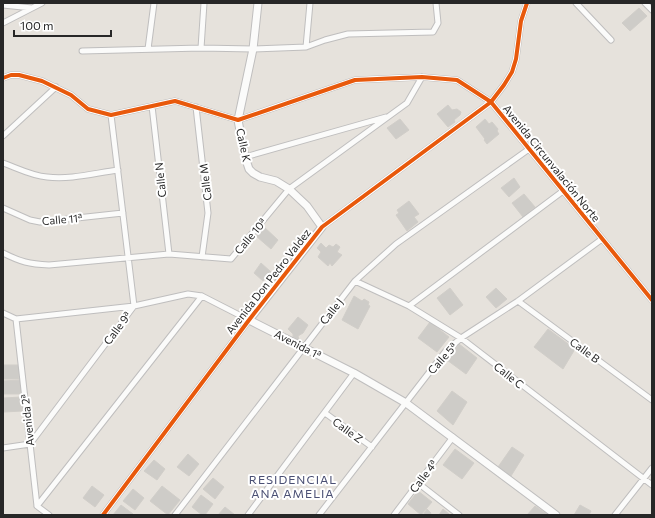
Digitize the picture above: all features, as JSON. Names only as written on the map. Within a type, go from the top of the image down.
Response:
[{"type":"street","points":[[3,23],[42,3]]},
{"type":"street","points":[[148,49],[154,3]]},
{"type":"street","points":[[201,48],[204,3]]},
{"type":"street","name":"Calle K","points":[[258,3],[253,49],[238,120],[245,157],[249,169],[253,173],[260,177],[276,181],[289,189],[307,206],[322,227]]},
{"type":"street","points":[[306,47],[310,3]]},
{"type":"street","points":[[82,51],[306,47],[348,34],[433,32],[438,23],[436,3]]},
{"type":"street","name":"Avenida Don Pedro Valdez","points":[[103,515],[249,320],[322,227],[491,102],[512,72],[516,59],[521,21],[527,3]]},
{"type":"street","points":[[576,3],[611,40]]},
{"type":"street","points":[[645,3],[652,10]]},
{"type":"street","points":[[3,5],[32,8]]},
{"type":"street","points":[[3,78],[11,75],[26,76],[42,81],[71,95],[88,109],[111,114],[175,101],[238,120]]},
{"type":"street","name":"Avenida Circunvalación Norte","points":[[238,120],[355,80],[422,77],[457,80],[491,102],[652,300]]},
{"type":"street","name":"Calle 10ª","points":[[3,253],[18,260],[32,264],[49,264],[169,254],[231,259],[289,189],[407,103],[422,77]]},
{"type":"street","points":[[3,136],[56,87]]},
{"type":"street","name":"Calle N","points":[[152,106],[169,254]]},
{"type":"street","name":"Calle M","points":[[196,107],[208,213],[202,257]]},
{"type":"street","name":"Calle 9ª","points":[[30,444],[134,306],[111,114]]},
{"type":"street","points":[[245,157],[390,116]]},
{"type":"street","name":"Calle J","points":[[175,515],[355,281],[396,244],[528,149]]},
{"type":"street","points":[[3,163],[32,174],[60,178],[118,170]]},
{"type":"street","points":[[409,306],[563,191]]},
{"type":"street","name":"Calle 11ª","points":[[3,208],[30,220],[40,222],[123,213]]},
{"type":"street","name":"Calle 5ª","points":[[319,515],[441,356],[461,338],[518,301],[602,239]]},
{"type":"street","name":"Calle C","points":[[355,281],[409,306],[461,338],[652,485]]},
{"type":"street","name":"Avenida 1ª","points":[[16,319],[134,306],[188,294],[202,296],[354,373],[406,403],[556,515]]},
{"type":"street","points":[[48,515],[37,506],[202,296]]},
{"type":"street","name":"Calle B","points":[[518,301],[652,400]]},
{"type":"street","points":[[3,313],[16,319]]},
{"type":"street","name":"Avenida 2ª","points":[[16,319],[37,506]]},
{"type":"street","points":[[249,515],[354,373]]},
{"type":"street","name":"Calle Z","points":[[325,413],[372,447]]},
{"type":"street","name":"Calle 4ª","points":[[394,515],[453,438]]},
{"type":"street","points":[[3,448],[30,444]]},
{"type":"street","points":[[615,515],[652,468]]},
{"type":"street","points":[[418,483],[459,515]]},
{"type":"building","points":[[639,8],[647,16],[630,31],[622,23]]},
{"type":"building","points":[[448,105],[452,110],[457,109],[461,112],[460,115],[454,120],[455,122],[448,127],[437,114]]},
{"type":"building","points":[[400,119],[409,130],[396,139],[387,128]]},
{"type":"building","points":[[485,119],[489,124],[492,122],[498,129],[497,131],[499,134],[487,144],[476,127]]},
{"type":"building","points":[[514,178],[520,187],[509,197],[501,188]]},
{"type":"building","points":[[524,194],[535,207],[523,217],[512,203]]},
{"type":"building","points":[[409,201],[419,214],[414,217],[418,222],[407,231],[396,215],[399,213],[397,210]]},
{"type":"building","points":[[263,226],[278,240],[271,249],[256,236]]},
{"type":"building","points":[[321,243],[326,248],[329,245],[333,247],[336,244],[340,247],[337,252],[342,255],[332,266],[330,263],[328,266],[318,257],[321,252],[317,248]]},
{"type":"building","points":[[261,263],[271,272],[263,281],[254,273]]},
{"type":"building","points":[[450,288],[463,305],[450,315],[437,298]]},
{"type":"building","points":[[496,288],[507,299],[496,308],[486,297]]},
{"type":"building","points":[[354,296],[362,301],[364,299],[369,302],[368,305],[370,306],[358,329],[342,320]]},
{"type":"building","points":[[298,317],[308,325],[303,333],[298,336],[299,340],[293,340],[293,334],[288,329]]},
{"type":"building","points":[[430,322],[449,337],[437,352],[418,338]]},
{"type":"building","points":[[548,329],[575,349],[563,369],[534,347]]},
{"type":"building","points":[[459,344],[477,358],[466,374],[447,360]]},
{"type":"building","points":[[3,365],[18,365],[19,379],[3,379]]},
{"type":"building","points":[[20,380],[21,394],[3,394],[3,381]]},
{"type":"building","points":[[452,391],[467,402],[453,425],[437,411]]},
{"type":"building","points":[[21,397],[22,411],[4,412],[4,398]]},
{"type":"building","points":[[512,447],[524,455],[511,476],[498,467]]},
{"type":"building","points":[[455,449],[474,463],[462,479],[443,465]]},
{"type":"building","points":[[188,454],[199,464],[189,476],[177,467]]},
{"type":"building","points":[[154,460],[165,469],[157,480],[144,471]]},
{"type":"building","points":[[213,478],[224,487],[215,499],[203,489]]},
{"type":"building","points":[[92,486],[104,495],[95,507],[83,498]]},
{"type":"building","points":[[162,486],[180,500],[168,515],[150,501]]},
{"type":"building","points":[[133,489],[144,498],[135,510],[123,501]]},
{"type":"building","points":[[418,491],[432,502],[421,515],[408,504]]},
{"type":"building","points":[[201,495],[213,504],[205,515],[202,515],[192,507]]},
{"type":"building","points":[[121,505],[133,514],[113,515]]},
{"type":"building","points":[[580,505],[591,511],[589,515],[574,515]]},
{"type":"building","points":[[535,506],[548,515],[527,515]]},
{"type":"building","points":[[225,507],[235,515],[218,515]]},
{"type":"building","points":[[427,509],[431,513],[430,515],[423,515]]},
{"type":"building","points":[[443,509],[449,514],[448,515],[439,515]]},
{"type":"cycle path","points":[[103,515],[249,320],[322,227],[491,102],[512,72],[516,59],[521,21],[527,3]]},
{"type":"cycle path","points":[[3,78],[11,75],[19,75],[42,81],[71,95],[88,109],[111,115],[175,101],[238,120],[355,80],[422,77],[457,80],[491,102],[652,300]]},
{"type":"district","name":"RESIDENCIAL ANA AMELIA","points":[[293,486]]}]
